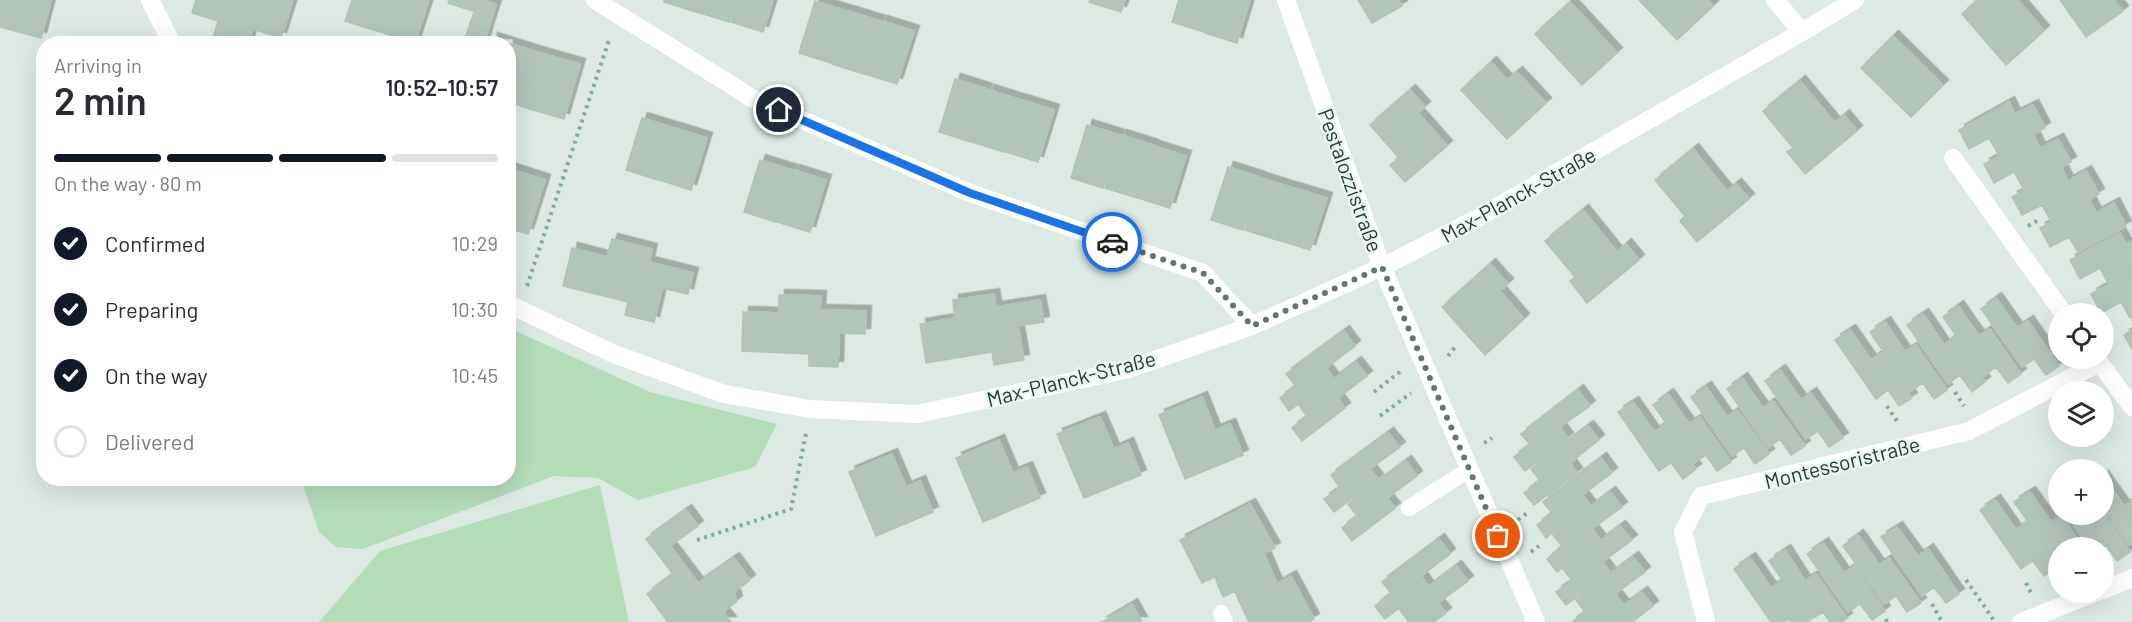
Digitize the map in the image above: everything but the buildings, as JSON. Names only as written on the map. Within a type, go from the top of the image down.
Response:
[{"type":"street","points":[[150,0],[168,36]]},
{"type":"street","points":[[595,0],[752,98],[970,193],[1203,273],[1252,326]]},
{"type":"street","name":"Pestalozzistraße","points":[[1286,0],[1382,267],[1536,622]]},
{"type":"street","points":[[1775,0],[1802,32]]},
{"type":"street","name":"Max-Planck-Straße","points":[[516,308],[614,354],[724,394],[810,409],[917,414],[1126,370],[1252,326],[1382,267],[1484,215],[1855,0]]},
{"type":"street","points":[[1953,158],[2056,303]]},
{"type":"street","name":"Montessoristraße","points":[[1706,622],[1683,532],[1701,496],[1969,431],[2083,369]]},
{"type":"street","points":[[2104,369],[2132,407]]},
{"type":"street","points":[[2114,585],[2132,578]]},
{"type":"street","points":[[2021,622],[2069,603]]},
{"type":"lane","points":[[1409,508],[1470,469]]},
{"type":"path","points":[[516,301],[605,48],[619,16]]},
{"type":"path","points":[[1374,392],[1420,356]]},
{"type":"path","points":[[1380,416],[1430,379]]},
{"type":"path","points":[[698,540],[791,509],[810,409]]},
{"type":"path","points":[[1966,580],[1995,622]]},
{"type":"path","points":[[1932,604],[1942,622]]},
{"type":"green space","points":[[516,331],[650,392],[777,424],[755,467],[638,500],[598,478],[554,476],[363,549],[336,547],[319,532],[303,486],[516,486]]},
{"type":"green space","points":[[600,485],[629,622],[319,622],[380,551]]},
{"type":"way so far","points":[[1112,242],[1203,273],[1252,326],[1382,267],[1498,536]]},
{"type":"route","points":[[779,110],[970,193],[1112,242]]}]
